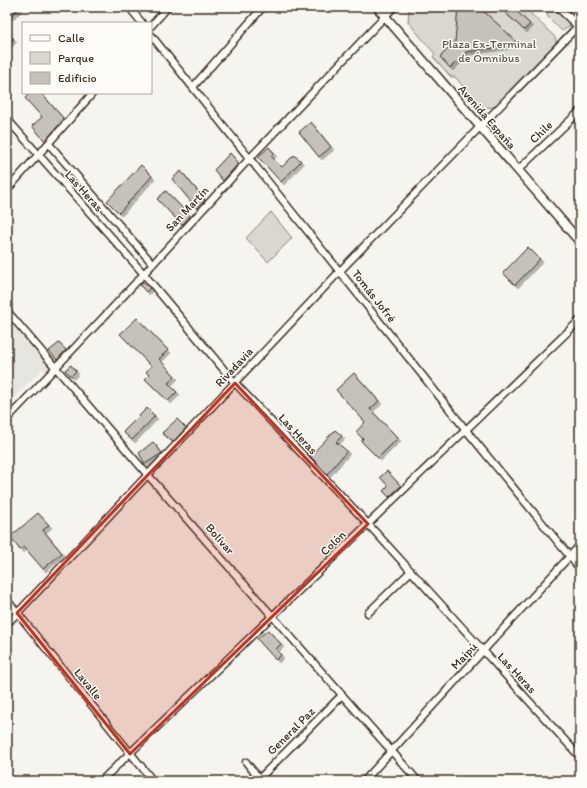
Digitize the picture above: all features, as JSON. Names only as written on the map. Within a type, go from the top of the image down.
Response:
[{"type":"main road","name":"Avenida España","points":[[377,7],[479,127],[580,242]]},
{"type":"street","points":[[129,7],[141,22]]},
{"type":"street","points":[[152,25],[168,7]]},
{"type":"street","points":[[194,87],[263,7]]},
{"type":"street","name":"San Martín","points":[[7,419],[117,304],[152,263],[250,158],[394,7]]},
{"type":"street","points":[[558,7],[579,27]]},
{"type":"street","name":"Rivadavia","points":[[7,624],[340,271],[479,127],[579,27]]},
{"type":"street","name":"Tomás Jofré","points":[[152,36],[466,430],[580,569]]},
{"type":"street","points":[[7,190],[92,94]]},
{"type":"street","name":"Chile","points":[[518,170],[580,111]]},
{"type":"street","name":"Las Heras","points":[[7,119],[38,156],[143,273],[235,383],[368,524],[410,572],[580,757]]},
{"type":"street","points":[[49,144],[152,263]]},
{"type":"street","name":"Bolívar","points":[[7,310],[147,474],[341,696],[418,781]]},
{"type":"street","name":"Colón","points":[[101,781],[580,320]]},
{"type":"street","name":"Maipú","points":[[364,781],[580,545]]},
{"type":"street","points":[[368,613],[410,572]]},
{"type":"street","name":"Lavalle","points":[[7,600],[153,781]]},
{"type":"street","name":"General Paz","points":[[259,780],[341,696]]},
{"type":"street","points":[[246,762],[259,780]]},
{"type":"highlighted area","points":[[235,383],[368,524],[130,754],[17,613]]},
{"type":"shaded area","points":[[564,7],[580,7],[580,23]]},
{"type":"shaded area","points":[[7,320],[50,366],[47,371],[41,370],[7,406]]},
{"type":"green space","name":"Plaza Ex-Terminal de Ómnibus","points":[[409,7],[524,7],[555,37],[556,43],[496,108],[487,107],[478,112],[476,110],[479,105],[455,77],[451,77],[433,57],[435,54],[408,22]]},
{"type":"green space","points":[[541,7],[553,7],[569,22],[570,26],[562,31],[548,17],[547,13]]},
{"type":"green space","points":[[271,212],[292,238],[268,262],[246,238]]},
{"type":"building","points":[[7,7],[20,7],[10,17],[7,14]]},
{"type":"building","points":[[458,7],[479,7],[515,40],[514,45],[466,52],[450,68],[440,57],[455,42]]},
{"type":"building","points":[[499,7],[512,7],[530,24],[524,30]]},
{"type":"building","points":[[7,32],[14,39],[7,46]]},
{"type":"building","points":[[29,94],[42,94],[64,119],[45,141],[32,126],[42,117],[25,98]]},
{"type":"building","points":[[311,122],[331,147],[319,157],[299,132]]},
{"type":"building","points":[[269,147],[274,153],[271,156],[282,167],[294,155],[301,161],[281,182],[258,157]]},
{"type":"building","points":[[230,153],[237,161],[237,165],[223,181],[214,170]]},
{"type":"building","points":[[141,165],[152,176],[119,213],[107,201]]},
{"type":"building","points":[[181,171],[205,200],[197,209],[172,179]]},
{"type":"building","points":[[166,191],[190,216],[182,225],[157,199]]},
{"type":"building","points":[[528,247],[540,259],[515,285],[503,273]]},
{"type":"building","points":[[143,282],[150,288],[146,292],[140,285]]},
{"type":"building","points":[[137,318],[168,350],[159,359],[175,376],[168,383],[177,392],[168,401],[145,379],[149,375],[146,372],[151,366],[120,334]]},
{"type":"building","points":[[59,343],[66,350],[57,360],[49,351]]},
{"type":"building","points":[[71,365],[76,371],[71,376],[65,370]]},
{"type":"building","points":[[354,373],[379,401],[370,409],[398,438],[378,458],[361,441],[363,439],[356,432],[365,422],[336,390]]},
{"type":"building","points":[[147,408],[155,416],[132,440],[123,432]]},
{"type":"building","points":[[177,419],[186,428],[173,442],[162,433]]},
{"type":"building","points":[[335,430],[342,436],[336,442],[347,451],[327,474],[310,456]]},
{"type":"building","points":[[153,442],[162,453],[145,464],[139,453]]},
{"type":"building","points":[[387,471],[401,486],[389,497],[383,491],[388,486],[380,477]]},
{"type":"building","points":[[38,513],[49,525],[43,530],[62,553],[43,569],[24,547],[20,550],[10,537]]},
{"type":"building","points":[[268,630],[281,644],[276,649],[281,655],[276,660],[257,639]]}]
